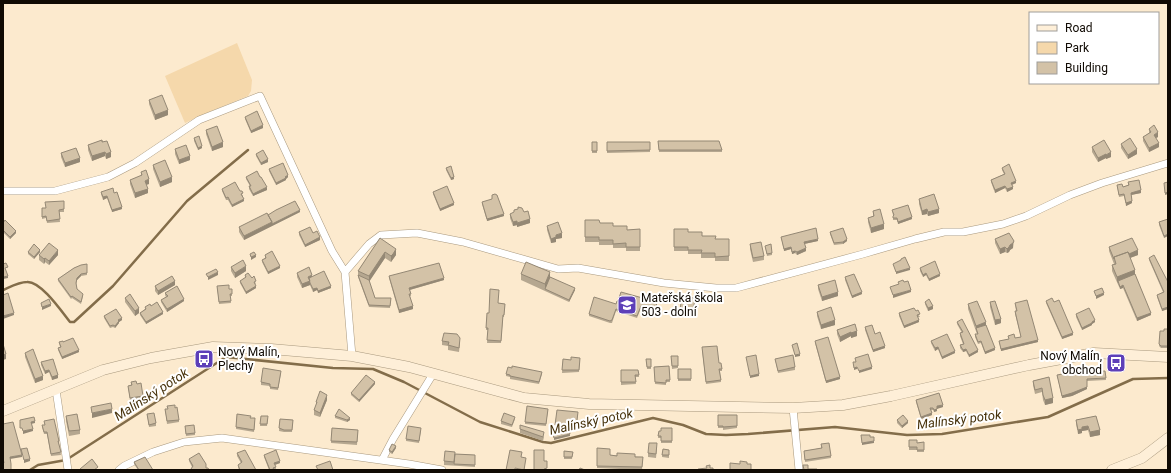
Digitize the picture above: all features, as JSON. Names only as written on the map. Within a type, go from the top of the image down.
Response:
[{"type":"main road","points":[[3,412],[103,370],[151,358],[213,347],[270,349],[352,356],[433,374],[524,398],[589,404],[793,408],[843,405],[1029,365],[1094,353],[1168,357]]},
{"type":"main road","points":[[1112,470],[1142,458],[1168,438]]},
{"type":"street","points":[[3,191],[55,191],[108,177],[135,163],[199,120],[260,96],[332,251],[345,272],[352,356]]},
{"type":"street","points":[[345,272],[368,244],[381,235],[416,233],[463,242],[558,269],[578,268],[664,283],[716,288],[736,288],[944,232],[963,232],[1003,224],[1026,216],[1070,195],[1102,182],[1168,162]]},
{"type":"street","points":[[382,460],[393,439],[433,374]]},
{"type":"street","points":[[56,390],[67,464]]},
{"type":"street","points":[[793,408],[798,470]]},
{"type":"street","points":[[119,470],[153,452],[184,442],[222,438],[382,460],[442,470]]},
{"type":"green space","points":[[237,43],[252,80],[251,91],[248,96],[185,123],[165,76]]},
{"type":"building","points":[[162,95],[168,110],[155,115],[149,100]]},
{"type":"building","points":[[257,111],[263,125],[251,131],[245,117]]},
{"type":"building","points":[[1154,125],[1158,132],[1154,135],[1159,143],[1149,148],[1143,137],[1151,132],[1149,129]]},
{"type":"building","points":[[217,126],[223,142],[212,147],[206,130]]},
{"type":"building","points":[[199,136],[202,146],[198,148],[194,138]]},
{"type":"building","points":[[1130,138],[1137,149],[1128,155],[1121,144]]},
{"type":"building","points":[[102,140],[102,142],[107,141],[111,152],[106,154],[105,152],[92,156],[88,145]]},
{"type":"building","points":[[1104,140],[1111,152],[1098,158],[1092,147]]},
{"type":"building","points":[[658,141],[719,141],[722,150],[659,150]]},
{"type":"building","points":[[592,142],[597,142],[597,151],[592,151]]},
{"type":"building","points":[[607,142],[650,142],[650,150],[607,151]]},
{"type":"building","points":[[186,145],[190,156],[179,160],[175,149]]},
{"type":"building","points":[[76,148],[80,158],[65,163],[61,153]]},
{"type":"building","points":[[263,150],[268,159],[261,163],[256,154]]},
{"type":"building","points":[[165,160],[172,177],[160,182],[153,165]]},
{"type":"building","points":[[283,163],[288,175],[285,177],[286,178],[276,183],[269,169]]},
{"type":"building","points":[[1009,164],[1016,181],[1011,183],[1013,187],[1007,189],[1005,186],[995,190],[991,180],[1005,174],[1002,168]]},
{"type":"building","points":[[451,166],[454,177],[451,178],[446,168]]},
{"type":"building","points":[[146,170],[149,179],[145,181],[148,189],[135,193],[130,180],[142,175],[141,172]]},
{"type":"building","points":[[257,171],[267,187],[253,194],[246,177]]},
{"type":"building","points":[[1139,180],[1141,190],[1131,193],[1132,201],[1126,203],[1124,194],[1119,195],[1117,185],[1122,184],[1123,187],[1129,185],[1128,182]]},
{"type":"building","points":[[235,182],[240,191],[242,191],[243,193],[241,194],[244,199],[232,205],[228,197],[226,198],[222,189]]},
{"type":"building","points":[[1168,182],[1168,192],[1165,193],[1164,183]]},
{"type":"building","points":[[447,186],[454,203],[440,209],[433,192]]},
{"type":"building","points":[[113,188],[114,193],[117,192],[122,207],[112,210],[107,196],[103,197],[101,192]]},
{"type":"building","points":[[934,194],[939,209],[928,212],[927,209],[922,211],[919,199]]},
{"type":"building","points":[[492,195],[497,195],[504,214],[487,219],[482,202],[492,199]]},
{"type":"building","points":[[64,201],[64,209],[59,210],[60,219],[47,221],[46,216],[42,217],[42,208],[46,208],[45,202]]},
{"type":"building","points":[[295,201],[300,210],[272,224],[268,215]]},
{"type":"building","points":[[908,205],[912,217],[898,222],[897,218],[893,218],[894,215],[892,210]]},
{"type":"building","points":[[518,207],[522,208],[524,212],[528,211],[530,219],[517,223],[517,221],[513,222],[510,214],[514,212],[514,210],[518,209]]},
{"type":"building","points":[[880,209],[884,224],[871,228],[868,218],[874,216],[873,211]]},
{"type":"building","points":[[267,213],[272,222],[244,236],[239,227]]},
{"type":"building","points":[[1168,219],[1168,234],[1164,236],[1159,222]]},
{"type":"building","points":[[5,220],[16,231],[10,237],[3,230],[3,223]]},
{"type":"building","points":[[585,220],[599,220],[600,223],[613,223],[613,226],[627,226],[627,230],[640,229],[640,247],[626,247],[626,243],[613,244],[613,240],[599,240],[599,237],[585,237]]},
{"type":"building","points":[[558,222],[562,233],[551,239],[547,226]]},
{"type":"building","points":[[310,227],[313,233],[317,231],[320,237],[305,245],[299,232]]},
{"type":"building","points":[[816,228],[818,239],[804,242],[806,248],[797,252],[792,252],[791,247],[784,249],[781,237]]},
{"type":"building","points":[[843,228],[847,239],[843,242],[834,243],[830,232]]},
{"type":"building","points":[[674,229],[688,229],[688,232],[702,232],[702,236],[716,236],[715,239],[729,239],[729,256],[715,257],[715,253],[701,253],[702,250],[688,250],[688,247],[674,247]]},
{"type":"building","points":[[1009,233],[1014,241],[1013,243],[1007,249],[1005,247],[1000,249],[995,239]]},
{"type":"building","points":[[380,238],[396,249],[393,254],[391,256],[385,252],[369,276],[358,271]]},
{"type":"building","points":[[1132,238],[1138,250],[1129,254],[1128,252],[1114,257],[1114,259],[1109,247]]},
{"type":"building","points":[[761,242],[764,256],[753,258],[750,244]]},
{"type":"building","points":[[49,243],[58,250],[49,261],[39,255]]},
{"type":"building","points":[[34,244],[40,250],[34,257],[28,252]]},
{"type":"building","points":[[771,244],[772,253],[767,254],[765,246]]},
{"type":"building","points":[[272,251],[280,266],[268,272],[262,260],[266,258],[265,255]]},
{"type":"building","points":[[254,252],[256,255],[251,257],[250,254]]},
{"type":"building","points":[[1128,252],[1135,270],[1117,277],[1112,265],[1116,264],[1114,257]]},
{"type":"building","points":[[1154,255],[1168,282],[1168,307],[1162,309],[1157,295],[1164,292],[1149,258]]},
{"type":"building","points":[[905,257],[910,268],[896,272],[893,264]]},
{"type":"building","points":[[243,260],[246,266],[235,273],[231,267]]},
{"type":"building","points":[[935,261],[940,274],[929,279],[926,273],[923,275],[920,268]]},
{"type":"building","points":[[526,262],[550,272],[545,284],[521,274]]},
{"type":"building","points":[[6,263],[8,267],[5,268],[8,276],[3,277],[3,264]]},
{"type":"building","points":[[439,263],[444,278],[409,288],[411,294],[409,294],[413,306],[399,310],[389,276]]},
{"type":"building","points":[[87,264],[87,273],[81,274],[77,278],[76,283],[77,289],[83,294],[81,302],[72,296],[71,297],[58,279],[74,268]]},
{"type":"building","points":[[309,267],[312,275],[308,277],[310,281],[302,284],[297,273]]},
{"type":"building","points":[[216,269],[218,272],[208,277],[206,274]]},
{"type":"building","points":[[324,271],[331,286],[318,291],[317,288],[313,289],[309,278]]},
{"type":"building","points":[[248,273],[252,278],[254,276],[256,286],[246,292],[240,281],[246,277],[245,275]]},
{"type":"building","points":[[854,274],[862,292],[852,296],[845,277]]},
{"type":"building","points":[[1135,274],[1151,313],[1137,318],[1123,285],[1120,287],[1118,281]]},
{"type":"building","points":[[358,275],[369,280],[375,298],[391,298],[390,306],[369,305]]},
{"type":"building","points":[[172,276],[175,281],[158,291],[155,286]]},
{"type":"building","points":[[550,277],[575,288],[569,300],[545,289]]},
{"type":"building","points":[[835,280],[838,292],[822,297],[818,285]]},
{"type":"building","points":[[903,280],[904,282],[908,281],[911,290],[893,295],[890,287],[899,284],[898,282]]},
{"type":"building","points":[[229,285],[229,289],[232,289],[232,294],[230,294],[231,301],[219,302],[217,286]]},
{"type":"building","points":[[177,286],[184,299],[167,309],[161,300],[168,296],[165,293]]},
{"type":"building","points":[[1102,288],[1104,293],[1096,296],[1094,291]]},
{"type":"building","points":[[490,289],[499,290],[498,303],[505,304],[501,341],[487,340],[488,328],[486,328],[487,313],[489,313]]},
{"type":"building","points":[[621,292],[657,302],[655,311],[641,306],[637,316],[616,309],[612,320],[610,321],[589,314],[594,297],[616,304]]},
{"type":"building","points":[[8,293],[14,313],[3,316],[3,295]]},
{"type":"building","points":[[130,294],[139,308],[135,311],[125,298]]},
{"type":"building","points":[[685,297],[695,298],[693,313],[680,312],[681,302],[685,303]]},
{"type":"building","points":[[1052,298],[1054,302],[1059,300],[1073,333],[1062,337],[1046,301]]},
{"type":"building","points":[[49,299],[51,304],[42,307],[41,303]]},
{"type":"building","points":[[929,299],[933,306],[928,308],[925,302]]},
{"type":"building","points":[[1027,300],[1038,340],[1001,349],[999,341],[1009,339],[1008,336],[1014,334],[1015,338],[1021,337],[1015,311],[1017,311],[1015,303]]},
{"type":"building","points":[[977,301],[986,322],[976,326],[968,304]]},
{"type":"building","points":[[995,301],[1001,319],[995,320],[990,302]]},
{"type":"building","points":[[157,302],[163,312],[146,322],[140,313],[146,309],[145,307],[150,304],[151,306]]},
{"type":"building","points":[[831,307],[835,320],[821,325],[817,312]]},
{"type":"building","points":[[914,308],[916,311],[918,310],[920,314],[917,315],[919,320],[904,326],[899,313]]},
{"type":"building","points":[[1089,308],[1095,320],[1082,328],[1076,314]]},
{"type":"building","points":[[116,309],[122,318],[118,320],[119,321],[115,326],[110,326],[104,316]]},
{"type":"building","points":[[962,319],[978,350],[969,355],[966,349],[963,350],[960,345],[964,344],[960,333],[963,332],[957,322]]},
{"type":"building","points":[[855,324],[857,331],[840,337],[837,330]]},
{"type":"building","points":[[872,325],[875,334],[880,332],[885,346],[873,350],[865,327]]},
{"type":"building","points":[[986,325],[995,348],[985,352],[981,341],[978,342],[975,334],[978,334],[976,328]]},
{"type":"building","points":[[1164,329],[1168,329],[1168,347],[1161,346],[1159,344],[1160,331],[1164,331]]},
{"type":"building","points":[[444,333],[457,334],[460,338],[459,348],[448,345],[449,342],[442,341]]},
{"type":"building","points":[[947,334],[955,351],[942,357],[938,347],[935,348],[931,341]]},
{"type":"building","points":[[828,337],[840,377],[826,381],[815,341]]},
{"type":"building","points":[[73,338],[79,350],[62,357],[58,348],[61,347],[59,342]]},
{"type":"building","points":[[797,343],[800,354],[795,355],[792,345]]},
{"type":"building","points":[[3,344],[6,354],[3,355]]},
{"type":"building","points":[[717,346],[719,363],[721,363],[722,369],[719,369],[721,380],[706,382],[702,347]]},
{"type":"building","points":[[33,349],[43,376],[35,379],[25,353]]},
{"type":"building","points":[[868,354],[872,367],[859,371],[857,367],[854,368],[853,362],[856,362],[855,358]]},
{"type":"building","points":[[756,355],[759,374],[750,376],[746,357]]},
{"type":"building","points":[[793,355],[795,367],[778,371],[775,359]]},
{"type":"building","points":[[671,356],[678,356],[678,366],[672,366]]},
{"type":"building","points":[[571,357],[580,358],[579,370],[562,370],[563,359],[571,360]]},
{"type":"building","points":[[53,359],[58,375],[52,377],[49,370],[45,371],[41,362]]},
{"type":"building","points":[[646,359],[651,359],[651,367],[647,367]]},
{"type":"building","points":[[512,366],[542,372],[539,382],[506,374],[508,367],[512,368]]},
{"type":"building","points":[[669,366],[670,380],[666,380],[666,383],[655,382],[654,367]]},
{"type":"building","points":[[263,368],[281,371],[278,388],[270,387],[270,384],[261,382]]},
{"type":"building","points":[[678,369],[691,369],[691,379],[678,379]]},
{"type":"building","points":[[621,370],[638,370],[639,375],[635,375],[636,382],[621,382]]},
{"type":"building","points":[[1105,371],[1106,378],[1087,379],[1087,387],[1062,396],[1057,375]]},
{"type":"building","points":[[366,375],[375,382],[359,400],[351,393]]},
{"type":"building","points":[[1049,377],[1053,398],[1045,400],[1042,388],[1035,390],[1033,381]]},
{"type":"building","points":[[136,381],[137,384],[141,383],[143,396],[130,398],[128,386],[132,385],[131,382]]},
{"type":"building","points":[[320,391],[327,395],[320,413],[314,410]]},
{"type":"building","points":[[939,393],[943,405],[937,406],[937,409],[934,410],[933,408],[930,408],[932,413],[921,417],[916,400]]},
{"type":"building","points":[[111,403],[112,409],[92,413],[91,407]]},
{"type":"building","points":[[175,405],[175,408],[177,407],[179,420],[167,421],[165,409],[168,409],[167,406]]},
{"type":"building","points":[[527,406],[548,409],[546,424],[525,422]]},
{"type":"building","points":[[339,409],[350,418],[347,420],[335,416]]},
{"type":"building","points":[[557,410],[578,412],[576,428],[555,425]]},
{"type":"building","points":[[154,413],[156,423],[149,425],[147,414]]},
{"type":"building","points":[[504,413],[515,417],[512,425],[501,421]]},
{"type":"building","points":[[77,414],[80,430],[69,431],[66,416]]},
{"type":"building","points":[[237,414],[255,418],[254,430],[236,427]]},
{"type":"building","points":[[718,415],[737,415],[737,426],[718,426]]},
{"type":"building","points":[[903,415],[908,421],[902,426],[897,420]]},
{"type":"building","points":[[261,416],[268,416],[267,424],[260,424]]},
{"type":"building","points":[[1096,416],[1100,430],[1090,432],[1088,426],[1082,427],[1082,429],[1078,430],[1076,420]]},
{"type":"building","points":[[34,417],[35,421],[31,422],[33,429],[23,431],[22,428],[20,428],[20,420]]},
{"type":"building","points":[[54,419],[61,452],[51,454],[47,432],[44,432],[42,425],[45,425],[44,421]]},
{"type":"building","points":[[280,419],[293,420],[292,430],[284,430],[279,428]]},
{"type":"building","points":[[13,422],[22,455],[10,457],[11,470],[3,470],[3,424]]},
{"type":"building","points":[[194,425],[195,433],[186,434],[185,426]]},
{"type":"building","points":[[520,425],[544,432],[543,437],[520,429]]},
{"type":"building","points":[[408,426],[421,428],[419,441],[406,439]]},
{"type":"building","points":[[332,428],[358,430],[357,442],[331,441]]},
{"type":"building","points":[[661,428],[672,428],[672,441],[661,441],[661,436],[658,436]]},
{"type":"building","points":[[569,430],[570,434],[554,438],[553,434]]},
{"type":"building","points":[[861,435],[870,435],[870,437],[874,437],[874,441],[862,443]]},
{"type":"building","points":[[909,440],[917,440],[917,443],[924,442],[924,450],[917,450],[917,447],[909,447]]},
{"type":"building","points":[[649,443],[657,443],[656,454],[648,453]]},
{"type":"building","points":[[829,443],[831,456],[805,460],[804,451],[822,448],[821,444]]},
{"type":"building","points":[[392,444],[396,446],[392,452],[389,450]]},
{"type":"building","points":[[27,448],[30,459],[24,460],[21,449]]},
{"type":"building","points":[[597,448],[610,449],[610,455],[617,456],[617,453],[635,454],[635,457],[643,457],[642,467],[597,466]]},
{"type":"building","points":[[663,449],[669,450],[669,455],[662,455]]},
{"type":"building","points":[[245,450],[256,470],[240,470],[238,465],[242,462],[237,453]]},
{"type":"building","points":[[276,450],[280,461],[274,463],[276,467],[273,468],[274,470],[270,470],[264,455]]},
{"type":"building","points":[[510,450],[522,452],[521,457],[526,458],[524,470],[515,468],[515,470],[506,470]]},
{"type":"building","points":[[534,450],[544,450],[544,461],[547,461],[547,468],[544,470],[534,470]]},
{"type":"building","points":[[445,451],[455,452],[454,462],[444,461]]},
{"type":"building","points":[[564,451],[573,452],[572,457],[564,457]]},
{"type":"building","points":[[199,453],[206,464],[206,468],[209,470],[191,470],[193,466],[189,459]]},
{"type":"building","points":[[455,454],[475,455],[475,465],[454,464]]},
{"type":"building","points":[[145,457],[153,470],[139,470],[134,462]]},
{"type":"building","points":[[92,459],[98,467],[94,470],[80,470],[80,469]]},
{"type":"building","points":[[330,461],[333,470],[318,470],[316,466]]},
{"type":"building","points":[[740,461],[751,464],[751,470],[730,470],[730,463],[740,464]]},
{"type":"building","points":[[710,465],[710,468],[713,468],[713,470],[698,470],[707,468],[706,466]]},
{"type":"building","points":[[803,465],[808,465],[808,469],[817,470],[804,470]]},
{"type":"waterway","points":[[3,290],[21,283],[33,283],[51,298],[70,322],[74,322],[113,286],[187,201],[248,150]]},
{"type":"waterway","name":"Malínský potok","points":[[30,470],[38,465],[66,460],[226,357],[333,368],[373,369],[404,382],[480,422],[543,442],[551,443],[653,418],[683,425],[706,434],[748,434],[835,427],[907,435],[942,434],[1048,417],[1133,379],[1168,378]]},
{"type":"place","name":"Mateřská škola 503 - dolní","points":[[627,305]]},
{"type":"place","name":"Nový Malín, Plechy","points":[[204,359]]},
{"type":"place","name":"Nový Malín, obchod","points":[[1116,363]]}]
